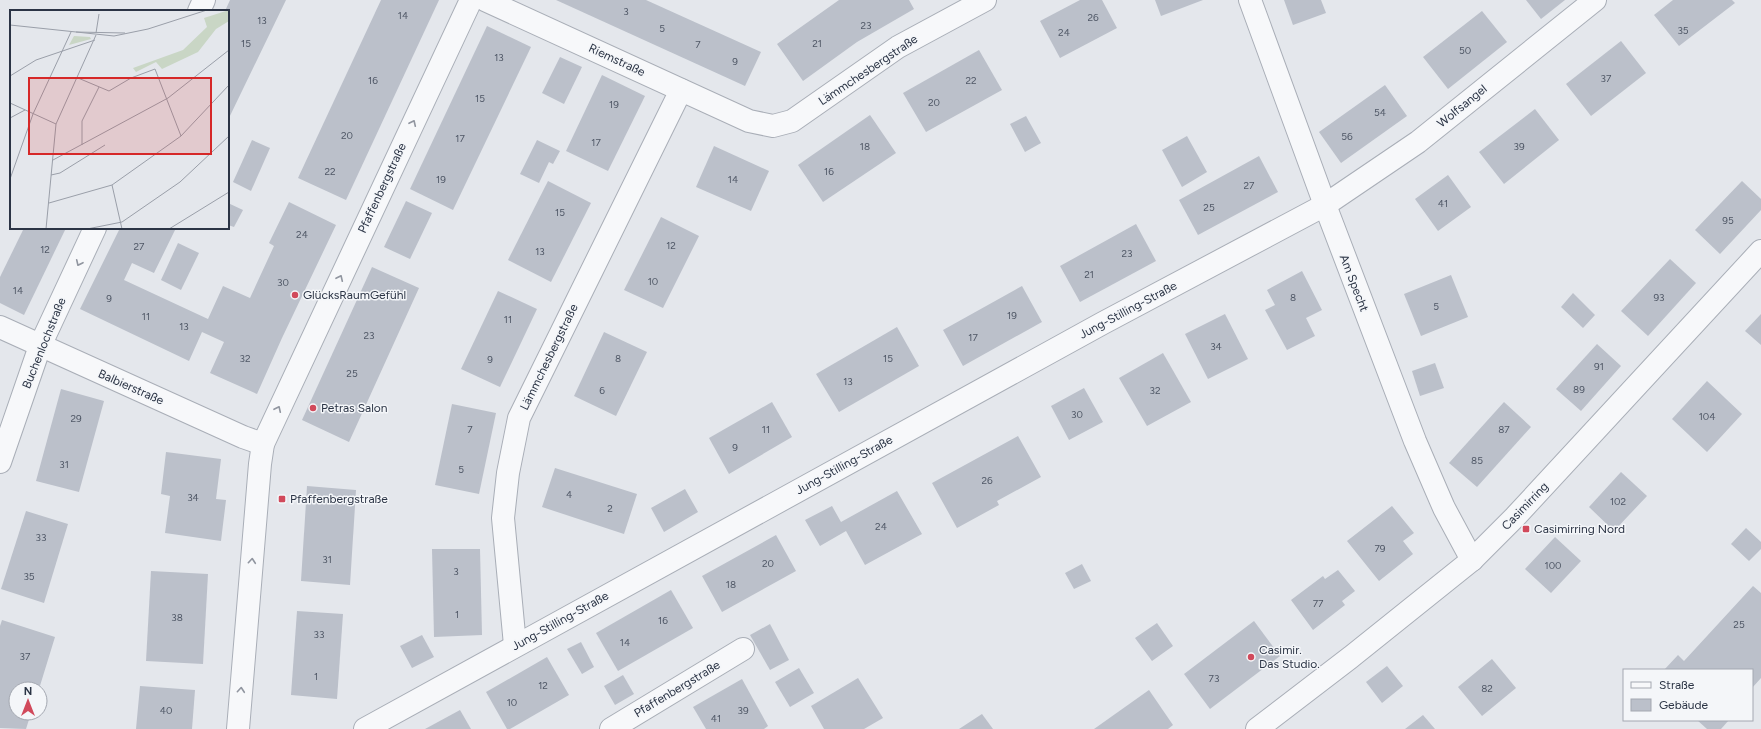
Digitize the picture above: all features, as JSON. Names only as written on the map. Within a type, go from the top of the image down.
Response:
[{"type":"street","points":[[199,10],[204,0]]},
{"type":"street","name":"Pfaffenbergstraße","points":[[238,729],[260,464],[263,444],[471,0]]},
{"type":"street","name":"Riemstraße","points":[[485,0],[748,121]]},
{"type":"street","name":"Lämmchesbergstraße","points":[[748,121],[773,126],[792,121],[898,47],[985,0]]},
{"type":"street","name":"Am Specht","points":[[1250,0],[1324,205],[1415,441],[1444,508],[1472,560]]},
{"type":"street","name":"Wolfsangel","points":[[1324,205],[1418,142],[1595,0]]},
{"type":"street","name":"Lämmchesbergstraße","points":[[515,645],[503,518],[508,473],[519,418],[681,90]]},
{"type":"street","name":"Jung-Stilling-Straße","points":[[365,729],[1102,323],[1324,205]]},
{"type":"street","name":"Buchenlochstraße","points":[[0,462],[40,346],[95,229]]},
{"type":"street","name":"Casimirring","points":[[1257,729],[1351,657],[1472,560],[1516,517],[1761,251]]},
{"type":"street","name":"Balbierstraße","points":[[0,327],[236,434],[263,444]]},
{"type":"street","name":"Pfaffenbergstraße","points":[[611,729],[743,649]]},
{"type":"building","points":[[230,0],[286,0],[229,118],[229,10],[225,10]]},
{"type":"building","points":[[381,0],[439,0],[346,200],[298,178]]},
{"type":"building","points":[[556,0],[646,0],[761,52],[745,86]]},
{"type":"building","points":[[839,0],[909,0],[914,9],[857,42],[803,81],[777,44]]},
{"type":"building","points":[[1080,0],[1102,0],[1117,28],[1060,58],[1040,21]]},
{"type":"building","points":[[1155,0],[1203,0],[1161,16]]},
{"type":"building","points":[[1284,0],[1321,0],[1326,13],[1293,25]]},
{"type":"building","points":[[1526,0],[1565,0],[1541,19]]},
{"type":"building","points":[[1673,0],[1732,0],[1735,3],[1679,46],[1654,15]]},
{"type":"building","points":[[1482,11],[1507,42],[1448,89],[1423,57]]},
{"type":"building","points":[[487,26],[531,47],[453,210],[410,189]]},
{"type":"building","points":[[1621,41],[1646,73],[1591,116],[1566,84]]},
{"type":"building","points":[[979,50],[1002,90],[926,132],[903,93]]},
{"type":"building","points":[[560,57],[582,67],[564,104],[542,93]]},
{"type":"building","points":[[602,75],[645,96],[608,171],[566,151]]},
{"type":"building","points":[[1385,85],[1407,116],[1341,163],[1319,132]]},
{"type":"building","points":[[1535,109],[1559,140],[1504,184],[1479,152]]},
{"type":"building","points":[[870,115],[896,153],[823,202],[798,165]]},
{"type":"building","points":[[1026,116],[1041,143],[1025,152],[1010,124]]},
{"type":"building","points":[[1187,136],[1207,172],[1182,187],[1162,150]]},
{"type":"building","points":[[252,140],[270,148],[251,191],[233,182]]},
{"type":"building","points":[[537,140],[560,151],[553,164],[549,162],[539,183],[520,174]]},
{"type":"building","points":[[714,146],[769,171],[751,211],[696,187]]},
{"type":"building","points":[[1259,156],[1278,192],[1198,235],[1179,200]]},
{"type":"building","points":[[1448,175],[1471,207],[1438,231],[1415,199]]},
{"type":"building","points":[[548,181],[591,203],[551,282],[508,260]]},
{"type":"building","points":[[1742,181],[1761,199],[1761,210],[1720,254],[1695,230]]},
{"type":"building","points":[[406,201],[432,213],[410,259],[384,247]]},
{"type":"building","points":[[289,202],[336,225],[257,394],[210,373],[224,342],[202,332],[189,361],[80,309],[120,229],[176,229],[154,273],[132,263],[124,280],[208,319],[223,286],[250,298],[274,246],[269,243]]},
{"type":"building","points":[[229,203],[243,210],[234,227],[229,225]]},
{"type":"building","points":[[661,217],[699,236],[663,308],[624,290]]},
{"type":"building","points":[[1136,224],[1156,261],[1080,302],[1060,266]]},
{"type":"building","points":[[24,229],[66,229],[24,315],[0,303],[0,277]]},
{"type":"building","points":[[178,243],[199,253],[181,290],[161,280]]},
{"type":"building","points":[[1670,259],[1696,283],[1648,336],[1621,311]]},
{"type":"building","points":[[372,267],[419,288],[349,442],[302,420]]},
{"type":"building","points":[[1302,271],[1322,310],[1306,318],[1315,336],[1287,350],[1265,310],[1275,305],[1267,290]]},
{"type":"building","points":[[1451,275],[1468,317],[1421,336],[1404,294]]},
{"type":"building","points":[[1022,286],[1042,322],[963,366],[943,330]]},
{"type":"building","points":[[498,291],[537,309],[500,387],[461,369]]},
{"type":"building","points":[[1573,293],[1595,315],[1583,328],[1561,307]]},
{"type":"building","points":[[1225,314],[1248,359],[1208,379],[1185,334]]},
{"type":"building","points":[[1761,314],[1761,345],[1745,331]]},
{"type":"building","points":[[897,327],[919,366],[839,412],[816,374]]},
{"type":"building","points":[[604,332],[647,352],[616,416],[574,396]]},
{"type":"building","points":[[1597,344],[1621,366],[1581,411],[1556,389]]},
{"type":"building","points":[[1163,353],[1191,402],[1147,426],[1119,378]]},
{"type":"building","points":[[1435,363],[1444,388],[1420,396],[1412,371]]},
{"type":"building","points":[[1707,381],[1742,414],[1707,452],[1672,419]]},
{"type":"building","points":[[1084,388],[1103,422],[1069,440],[1051,406]]},
{"type":"building","points":[[61,389],[104,401],[79,492],[36,481]]},
{"type":"building","points":[[772,402],[792,437],[729,474],[709,438]]},
{"type":"building","points":[[1504,402],[1531,427],[1477,487],[1449,463]]},
{"type":"building","points":[[452,404],[496,413],[479,494],[435,485]]},
{"type":"building","points":[[1018,436],[1041,477],[997,501],[999,505],[957,528],[932,483]]},
{"type":"building","points":[[166,452],[221,459],[216,499],[226,500],[221,541],[165,533],[170,496],[161,494]]},
{"type":"building","points":[[555,468],[637,494],[624,534],[542,507]]},
{"type":"building","points":[[1621,472],[1647,496],[1614,531],[1589,507]]},
{"type":"building","points":[[307,486],[356,490],[350,585],[301,581]]},
{"type":"building","points":[[685,489],[698,512],[664,532],[651,508]]},
{"type":"building","points":[[897,491],[922,534],[865,565],[846,531],[820,546],[805,520],[832,506],[841,522]]},
{"type":"building","points":[[1392,506],[1414,533],[1403,541],[1413,554],[1379,581],[1347,541]]},
{"type":"building","points":[[26,511],[68,524],[44,603],[1,589]]},
{"type":"building","points":[[1746,528],[1761,542],[1761,549],[1749,561],[1731,544]]},
{"type":"building","points":[[776,535],[796,571],[722,612],[702,576]]},
{"type":"building","points":[[1555,537],[1581,561],[1551,593],[1525,569]]},
{"type":"building","points":[[432,549],[480,549],[482,635],[434,637]]},
{"type":"building","points":[[1082,564],[1091,581],[1074,589],[1065,573]]},
{"type":"building","points":[[1338,570],[1355,591],[1342,601],[1345,605],[1313,630],[1291,600],[1323,576],[1325,579]]},
{"type":"building","points":[[151,571],[208,574],[203,664],[146,661]]},
{"type":"building","points":[[1753,586],[1761,593],[1761,678],[1753,687],[1753,669],[1665,669],[1678,655],[1684,661]]},
{"type":"building","points":[[671,590],[693,628],[618,671],[596,633]]},
{"type":"building","points":[[297,611],[343,614],[337,699],[291,695]]},
{"type":"building","points":[[2,620],[55,637],[41,681],[8,681],[8,721],[28,721],[26,729],[0,728],[0,626]]},
{"type":"building","points":[[1254,621],[1280,656],[1210,709],[1184,674]]},
{"type":"building","points":[[1157,623],[1173,646],[1152,661],[1135,638]]},
{"type":"building","points":[[770,624],[789,660],[770,670],[750,635]]},
{"type":"building","points":[[422,635],[434,657],[412,668],[400,646]]},
{"type":"building","points":[[581,642],[594,667],[582,674],[567,649]]},
{"type":"building","points":[[547,657],[569,695],[510,729],[507,729],[486,692]]},
{"type":"building","points":[[1492,659],[1516,688],[1482,716],[1458,687]]},
{"type":"building","points":[[1387,666],[1403,686],[1382,703],[1366,682]]},
{"type":"building","points":[[799,668],[814,693],[790,707],[775,682]]},
{"type":"building","points":[[623,675],[634,694],[615,705],[604,686]]},
{"type":"building","points":[[858,678],[883,718],[864,729],[824,729],[811,706]]},
{"type":"building","points":[[742,679],[768,726],[764,729],[706,729],[693,707]]},
{"type":"building","points":[[140,686],[195,690],[192,729],[136,729]]},
{"type":"building","points":[[1149,690],[1173,725],[1168,729],[1094,729]]},
{"type":"building","points":[[460,710],[471,729],[425,729]]},
{"type":"building","points":[[982,714],[993,729],[959,729]]},
{"type":"building","points":[[1423,715],[1435,729],[1405,729]]},
{"type":"building","points":[[1698,721],[1728,721],[1721,729],[1707,729]]},
{"type":"place","name":"GlücksRaumGefühl","points":[[295,295]]},
{"type":"place","name":"Petras Salon","points":[[313,408]]},
{"type":"place","name":"Pfaffenbergstraße","points":[[282,499]]},
{"type":"place","name":"Casimirring Nord","points":[[1526,529]]},
{"type":"place","name":"Casimir. Das Studio.","points":[[1251,657]]}]
